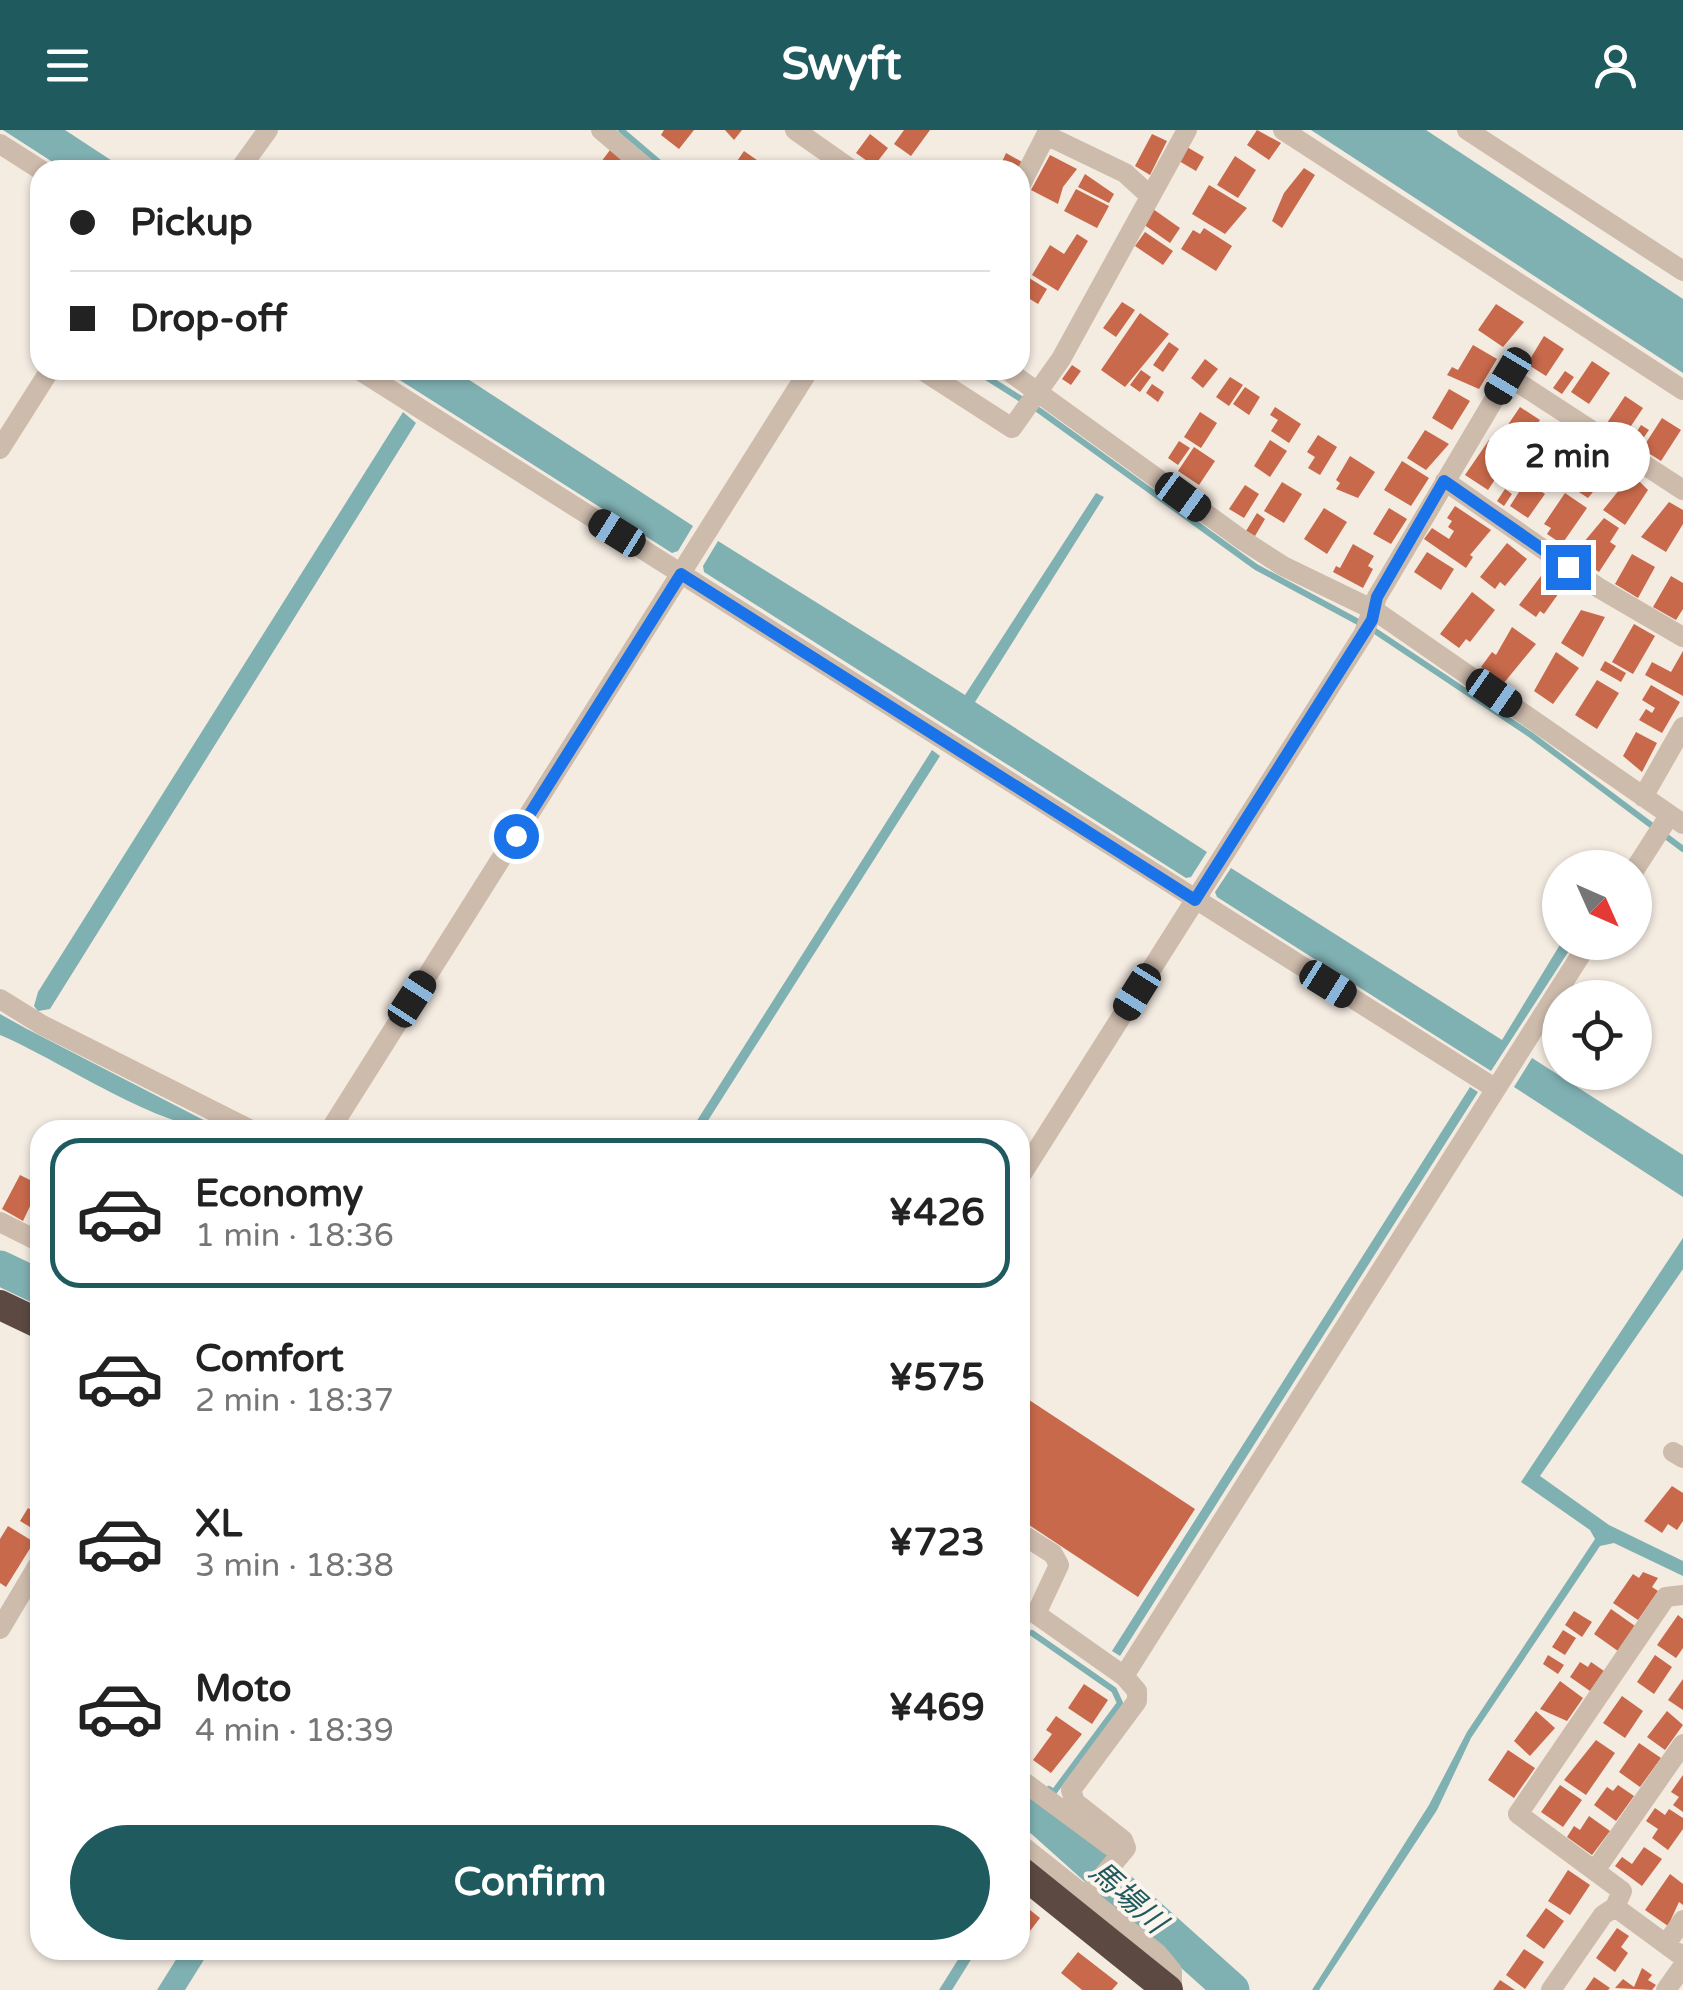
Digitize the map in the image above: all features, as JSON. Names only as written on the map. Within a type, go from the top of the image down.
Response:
[{"type":"highway","points":[[0,1305],[30,1319]]},
{"type":"highway","points":[[1030,1879],[1170,1990]]},
{"type":"street","points":[[246,160],[268,130]]},
{"type":"street","points":[[601,130],[636,160]]},
{"type":"street","points":[[794,130],[838,160]]},
{"type":"street","points":[[938,380],[1012,428],[1089,309],[1148,194],[1187,130]]},
{"type":"street","points":[[1283,130],[1683,390]]},
{"type":"street","points":[[1467,130],[1683,271]]},
{"type":"street","points":[[1030,165],[1042,140],[1125,174],[1148,194]]},
{"type":"street","points":[[0,144],[30,163]]},
{"type":"street","points":[[1030,1162],[1370,621],[1377,597],[1508,376],[1683,490]]},
{"type":"street","points":[[0,449],[44,380]]},
{"type":"street","points":[[375,380],[1496,1089]]},
{"type":"street","points":[[336,1120],[803,380]]},
{"type":"street","points":[[1016,380],[1033,400],[1240,540],[1644,797],[1668,825],[1649,850]]},
{"type":"street","points":[[1444,481],[1599,588],[1683,636]]},
{"type":"street","points":[[1644,797],[1683,727]]},
{"type":"street","points":[[1124,1676],[1577,960]]},
{"type":"street","points":[[0,999],[42,1025],[231,1120]]},
{"type":"street","points":[[0,1222],[30,1237]]},
{"type":"street","points":[[1030,1539],[1053,1554],[1059,1565],[1036,1614],[1124,1676],[1138,1691],[1137,1702],[1071,1790],[1075,1802],[1123,1840],[1126,1848],[1087,1894]]},
{"type":"street","points":[[0,1629],[30,1579]]},
{"type":"street","points":[[1551,1990],[1603,1916],[1615,1906],[1622,1891],[1518,1814],[1666,1597],[1683,1594]]},
{"type":"street","points":[[1596,1869],[1683,1744]]},
{"type":"street","points":[[1030,1786],[1122,1854]]},
{"type":"street","points":[[1030,1851],[1157,1952],[1172,1971],[1170,1990]]},
{"type":"street","points":[[1615,1906],[1674,1951],[1683,1920]]},
{"type":"street","points":[[1666,1990],[1683,1966]]},
{"type":"water","points":[[3,130],[65,130],[111,160],[50,160]]},
{"type":"water","points":[[1311,130],[1426,130],[1683,299],[1683,373]]},
{"type":"water","points":[[400,380],[469,380],[693,526],[678,551],[672,553]]},
{"type":"water","points":[[403,412],[416,423],[50,1009],[38,1011],[34,1006],[38,992]]},
{"type":"water","points":[[1096,493],[1104,497],[975,702],[1207,852],[1191,877],[1186,878],[704,572],[703,566],[718,541],[965,695]]},
{"type":"water","points":[[932,750],[940,756],[708,1120],[697,1120]]},
{"type":"water","points":[[1231,868],[1502,1040],[1551,960],[1563,960],[1550,980],[1542,980],[1542,992],[1491,1071],[1217,897],[1215,892]]},
{"type":"water","points":[[0,1014],[204,1120],[174,1120],[141,1107],[0,1035]]},
{"type":"water","points":[[1532,1058],[1542,1064],[1542,1090],[1582,1090],[1683,1155],[1683,1197],[1514,1087]]},
{"type":"water","points":[[1470,1087],[1478,1092],[1120,1656],[1112,1651]]},
{"type":"water","points":[[1683,1238],[1683,1269],[1540,1476],[1609,1525],[1683,1561],[1683,1576],[1614,1543],[1600,1546],[1471,1738],[1437,1810],[1319,1990],[1312,1990],[1429,1805],[1467,1732],[1595,1539],[1590,1530],[1521,1482]]},
{"type":"water","points":[[176,1960],[204,1960],[185,1990],[157,1990]]},
{"type":"water","points":[[958,1960],[971,1960],[952,1990],[939,1990]]},
{"type":"building","points":[[664,130],[694,130],[679,149],[661,135]]},
{"type":"building","points":[[725,130],[742,130],[734,140]]},
{"type":"building","points":[[904,130],[930,130],[911,156],[894,144]]},
{"type":"building","points":[[1257,130],[1281,143],[1269,160],[1247,145]]},
{"type":"building","points":[[870,134],[888,148],[879,160],[866,160],[856,153]]},
{"type":"building","points":[[1152,134],[1167,141],[1150,175],[1135,166]]},
{"type":"building","points":[[1187,147],[1204,157],[1196,171],[1179,161]]},
{"type":"building","points":[[610,150],[622,160],[602,160]]},
{"type":"building","points":[[744,151],[757,160],[738,160]]},
{"type":"building","points":[[1050,155],[1077,169],[1063,187],[1058,204],[1031,190]]},
{"type":"building","points":[[1235,156],[1256,170],[1238,198],[1217,185]]},
{"type":"building","points":[[1304,168],[1315,175],[1282,228],[1272,221],[1284,193]]},
{"type":"building","points":[[1085,174],[1114,194],[1109,203],[1078,187]]},
{"type":"building","points":[[1209,185],[1247,208],[1225,234],[1192,214]]},
{"type":"building","points":[[1076,189],[1109,206],[1097,228],[1064,211]]},
{"type":"building","points":[[1153,209],[1180,228],[1170,243],[1143,224]]},
{"type":"building","points":[[1204,228],[1232,246],[1216,271],[1181,249],[1193,230],[1200,234]]},
{"type":"building","points":[[1145,232],[1173,251],[1163,265],[1135,246]]},
{"type":"building","points":[[1077,234],[1088,241],[1058,291],[1032,275],[1050,245],[1064,254]]},
{"type":"building","points":[[1030,279],[1047,289],[1038,304],[1030,299]]},
{"type":"building","points":[[1122,302],[1135,310],[1116,337],[1103,328]]},
{"type":"building","points":[[1496,304],[1524,322],[1503,347],[1478,330]]},
{"type":"building","points":[[1140,313],[1169,334],[1125,387],[1101,370]]},
{"type":"building","points":[[1544,336],[1564,349],[1546,376],[1527,364]]},
{"type":"building","points":[[1169,342],[1179,349],[1163,372],[1153,365]]},
{"type":"building","points":[[1473,345],[1497,359],[1479,389],[1447,375],[1452,367],[1458,370]]},
{"type":"building","points":[[1205,359],[1218,369],[1203,388],[1191,378]]},
{"type":"building","points":[[1592,361],[1610,373],[1589,404],[1571,392]]},
{"type":"building","points":[[1072,365],[1081,371],[1071,385],[1062,379]]},
{"type":"building","points":[[1141,370],[1151,377],[1140,392],[1130,385]]},
{"type":"building","points":[[1565,371],[1574,377],[1562,394],[1553,388]]},
{"type":"building","points":[[1230,377],[1243,385],[1229,406],[1216,397]]},
{"type":"building","points":[[1152,384],[1164,392],[1158,402],[1146,393]]},
{"type":"building","points":[[1245,387],[1260,397],[1249,415],[1233,404]]},
{"type":"building","points":[[1449,389],[1470,401],[1452,430],[1432,418]]},
{"type":"building","points":[[1625,396],[1643,408],[1625,435],[1607,423]]},
{"type":"building","points":[[1275,407],[1301,424],[1289,443],[1271,431],[1278,420],[1270,415]]},
{"type":"building","points":[[1520,407],[1540,420],[1519,451],[1499,438]]},
{"type":"building","points":[[1200,412],[1217,423],[1201,448],[1184,437]]},
{"type":"building","points":[[1662,418],[1681,430],[1661,461],[1642,449]]},
{"type":"building","points":[[1558,424],[1577,436],[1557,465],[1534,449],[1547,429],[1552,433]]},
{"type":"building","points":[[1641,425],[1649,430],[1637,447],[1630,442]]},
{"type":"building","points":[[1425,430],[1449,444],[1426,470],[1407,458]]},
{"type":"building","points":[[1318,435],[1337,447],[1320,475],[1308,468],[1315,457],[1307,452]]},
{"type":"building","points":[[1270,440],[1287,451],[1270,477],[1254,466]]},
{"type":"building","points":[[1489,440],[1505,451],[1500,459],[1506,463],[1488,490],[1465,475]]},
{"type":"building","points":[[1179,441],[1190,448],[1178,465],[1168,458]]},
{"type":"building","points":[[1194,447],[1215,461],[1199,485],[1178,471]]},
{"type":"building","points":[[1593,448],[1616,464],[1588,498],[1565,483]]},
{"type":"building","points":[[1350,456],[1375,472],[1358,498],[1336,489],[1340,483],[1336,480]]},
{"type":"building","points":[[1402,461],[1429,478],[1411,506],[1384,490]]},
{"type":"building","points":[[1632,474],[1648,490],[1625,525],[1603,510]]},
{"type":"building","points":[[1526,481],[1545,494],[1528,518],[1510,506]]},
{"type":"building","points":[[1282,482],[1302,494],[1284,523],[1264,511]]},
{"type":"building","points":[[1245,485],[1259,494],[1244,518],[1229,509]]},
{"type":"building","points":[[1505,489],[1512,494],[1504,506],[1497,501]]},
{"type":"building","points":[[1565,493],[1587,508],[1562,544],[1547,534],[1551,528],[1544,524]]},
{"type":"building","points":[[1669,502],[1683,510],[1683,524],[1666,552],[1641,537]]},
{"type":"building","points":[[1455,506],[1491,530],[1470,555],[1473,557],[1466,568],[1424,539],[1432,528],[1449,539],[1454,531],[1448,527],[1452,521],[1447,518]]},
{"type":"building","points":[[1324,508],[1347,522],[1327,554],[1304,539]]},
{"type":"building","points":[[1389,508],[1407,519],[1391,544],[1373,534]]},
{"type":"building","points":[[1257,513],[1265,519],[1255,536],[1246,531]]},
{"type":"building","points":[[1604,518],[1619,528],[1610,542],[1616,546],[1599,572],[1573,555]]},
{"type":"building","points":[[1507,543],[1527,559],[1505,586],[1500,582],[1495,589],[1480,577]]},
{"type":"building","points":[[1353,544],[1374,556],[1368,566],[1373,569],[1363,588],[1333,572],[1336,566],[1340,568]]},
{"type":"building","points":[[1427,552],[1454,569],[1441,590],[1414,572]]},
{"type":"building","points":[[1632,554],[1655,567],[1638,598],[1615,584]]},
{"type":"building","points":[[1541,576],[1561,590],[1544,614],[1540,611],[1536,617],[1519,605]]},
{"type":"building","points":[[1671,576],[1683,583],[1683,609],[1676,620],[1653,607]]},
{"type":"building","points":[[1472,592],[1495,610],[1470,642],[1466,639],[1459,648],[1440,634]]},
{"type":"building","points":[[1581,610],[1605,617],[1583,657],[1561,643]]},
{"type":"building","points":[[1634,624],[1655,636],[1633,674],[1612,662]]},
{"type":"building","points":[[1512,627],[1536,644],[1503,684],[1481,667],[1492,652],[1496,655]]},
{"type":"building","points":[[1683,651],[1683,696],[1645,675],[1652,662],[1671,672]]},
{"type":"building","points":[[1556,652],[1579,668],[1553,704],[1534,691]]},
{"type":"building","points":[[1605,661],[1626,673],[1621,682],[1600,670]]},
{"type":"building","points":[[1597,680],[1619,693],[1597,729],[1575,715]]},
{"type":"building","points":[[1651,685],[1680,702],[1662,733],[1639,720],[1646,709],[1652,713],[1655,708],[1642,700]]},
{"type":"building","points":[[1636,732],[1657,743],[1642,772],[1623,756]]},
{"type":"building","points":[[20,1175],[30,1180],[30,1206],[23,1221],[2,1209]]},
{"type":"building","points":[[1030,1401],[1195,1509],[1138,1597],[1030,1526]]},
{"type":"building","points":[[1672,1486],[1683,1493],[1683,1521],[1677,1530],[1668,1524],[1662,1533],[1644,1521]]},
{"type":"building","points":[[28,1508],[30,1509],[30,1527],[20,1521]]},
{"type":"building","points":[[8,1526],[30,1540],[30,1548],[6,1587],[0,1583],[0,1539]]},
{"type":"building","points":[[1643,1572],[1658,1578],[1652,1587],[1658,1591],[1638,1620],[1613,1603],[1633,1574],[1639,1578]]},
{"type":"building","points":[[1611,1609],[1635,1626],[1618,1651],[1594,1634]]},
{"type":"building","points":[[1574,1611],[1592,1622],[1582,1637],[1565,1625]]},
{"type":"building","points":[[1678,1615],[1683,1619],[1683,1648],[1676,1658],[1657,1645]]},
{"type":"building","points":[[1563,1630],[1576,1638],[1565,1655],[1552,1647]]},
{"type":"building","points":[[1548,1655],[1564,1665],[1558,1674],[1543,1664]]},
{"type":"building","points":[[1655,1655],[1672,1667],[1654,1694],[1637,1682]]},
{"type":"building","points":[[1580,1662],[1588,1667],[1591,1662],[1604,1671],[1590,1691],[1570,1677]]},
{"type":"building","points":[[1683,1679],[1683,1710],[1668,1700]]},
{"type":"building","points":[[1560,1681],[1583,1698],[1567,1721],[1540,1709]]},
{"type":"building","points":[[1084,1684],[1108,1700],[1092,1724],[1068,1708]]},
{"type":"building","points":[[1622,1696],[1643,1711],[1625,1738],[1603,1723]]},
{"type":"building","points":[[1536,1711],[1555,1728],[1530,1756],[1514,1741]]},
{"type":"building","points":[[1667,1711],[1683,1725],[1665,1750],[1647,1737]]},
{"type":"building","points":[[1056,1716],[1082,1734],[1051,1773],[1033,1760],[1052,1734],[1046,1730]]},
{"type":"building","points":[[1596,1740],[1615,1753],[1586,1795],[1564,1780]]},
{"type":"building","points":[[1639,1743],[1661,1758],[1640,1787],[1619,1772]]},
{"type":"building","points":[[1508,1750],[1535,1768],[1514,1798],[1488,1780]]},
{"type":"building","points":[[1683,1775],[1683,1812],[1673,1805],[1679,1797],[1671,1792]]},
{"type":"building","points":[[1560,1785],[1582,1800],[1563,1827],[1541,1812]]},
{"type":"building","points":[[1618,1785],[1634,1796],[1616,1821],[1594,1805],[1607,1787],[1613,1791]]},
{"type":"building","points":[[1655,1808],[1665,1815],[1669,1809],[1683,1818],[1683,1829],[1668,1850],[1652,1838],[1658,1829],[1646,1821]]},
{"type":"building","points":[[1589,1816],[1610,1831],[1592,1855],[1567,1837],[1574,1826],[1580,1830]]},
{"type":"building","points":[[1644,1847],[1662,1859],[1642,1886],[1615,1866],[1622,1857],[1632,1864]]},
{"type":"building","points":[[1568,1870],[1590,1885],[1570,1915],[1548,1901]]},
{"type":"building","points":[[1670,1874],[1683,1884],[1683,1905],[1679,1902],[1668,1926],[1645,1910]]},
{"type":"building","points":[[1546,1908],[1564,1921],[1544,1949],[1526,1936]]},
{"type":"building","points":[[1030,1910],[1040,1918],[1030,1931]]},
{"type":"building","points":[[1617,1928],[1629,1936],[1621,1947],[1628,1953],[1615,1972],[1596,1958]]},
{"type":"building","points":[[1524,1949],[1544,1962],[1525,1989],[1506,1975]]},
{"type":"building","points":[[1078,1952],[1118,1983],[1112,1990],[1082,1990],[1061,1973]]},
{"type":"building","points":[[1642,1968],[1652,1975],[1648,1980],[1656,1985],[1652,1990],[1615,1988],[1623,1979],[1634,1987]]},
{"type":"building","points":[[1594,1977],[1610,1988],[1585,1990]]},
{"type":"building","points":[[1500,1980],[1515,1990],[1493,1990]]},
{"type":"waterway","points":[[621,130],[656,160]]},
{"type":"waterway","points":[[991,380],[1256,567],[1375,631],[1531,735],[1683,849]]},
{"type":"waterway","name":"馬場川","points":[[0,1268],[30,1282]]},
{"type":"waterway","points":[[1032,1633],[1114,1690],[1120,1703],[1054,1792],[1049,1789]]},
{"type":"waterway","name":"馬場川","points":[[1030,1814],[1041,1819],[1232,1990]]},
{"type":"route","points":[[516,836],[681,574],[1195,900],[1372,620],[1377,597],[1444,481],[1568,567]]}]
